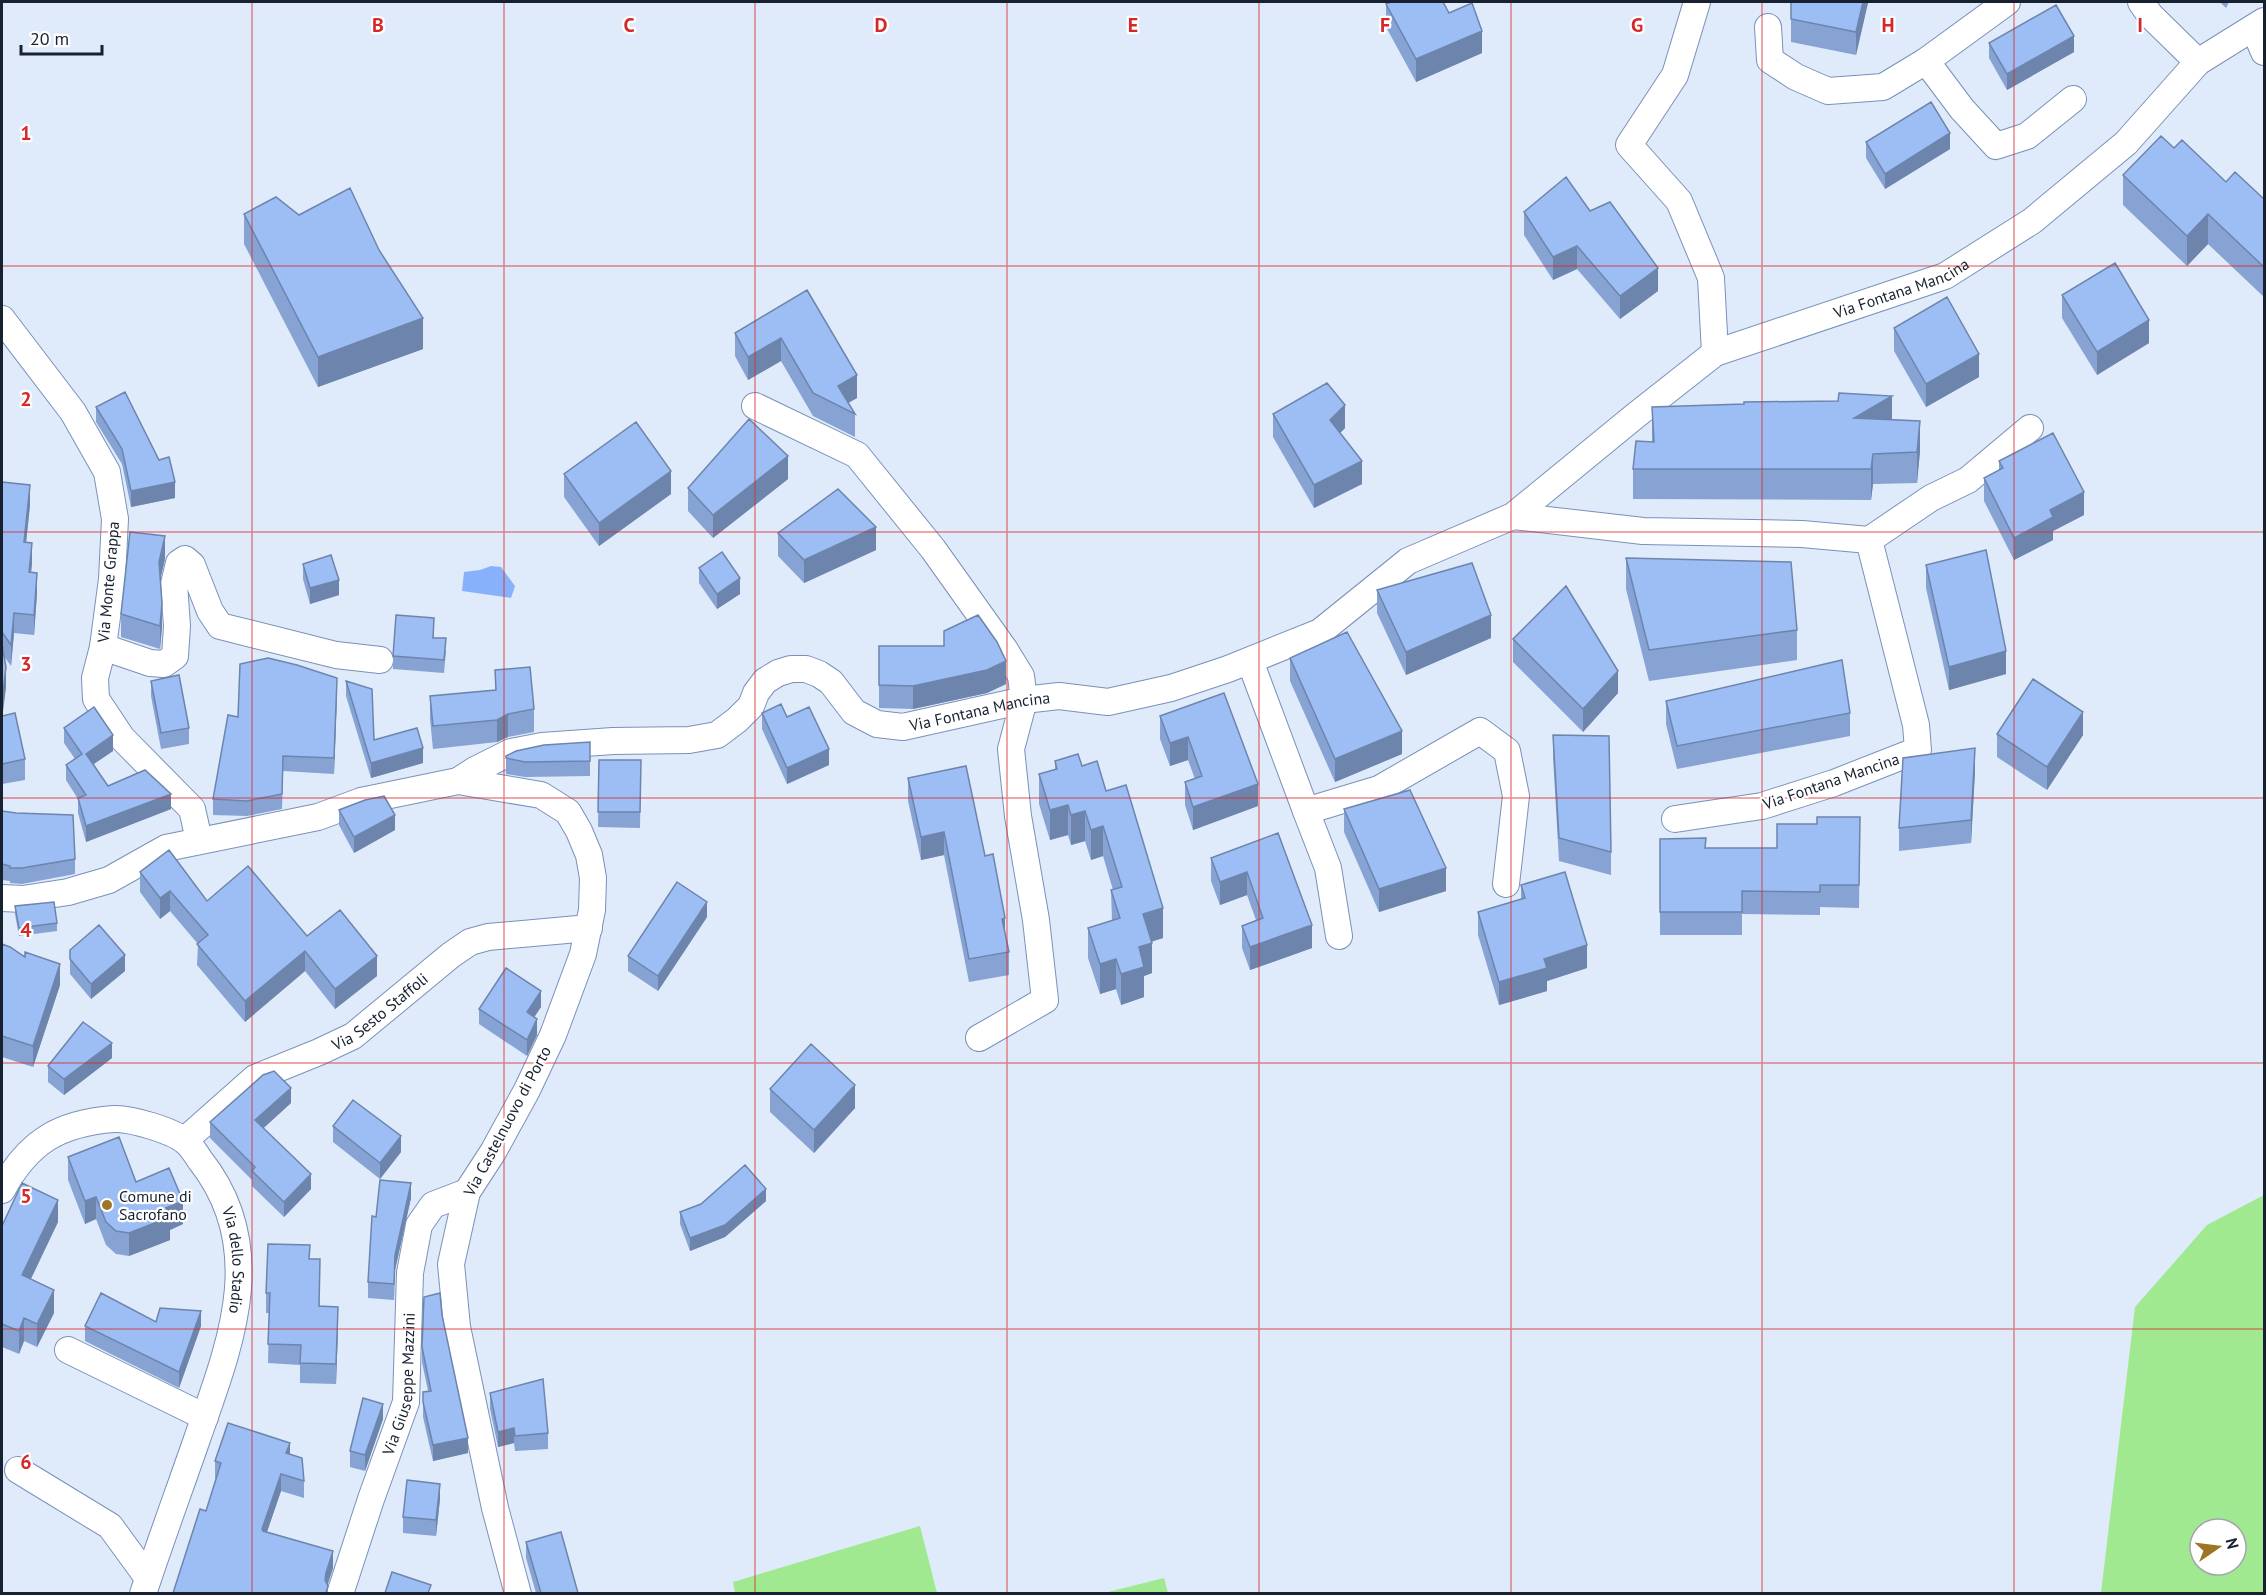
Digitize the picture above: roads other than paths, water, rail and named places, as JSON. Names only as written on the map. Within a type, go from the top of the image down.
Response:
[{"type":"street","points":[[1697,2],[1674,75],[1629,145],[1679,201],[1711,278],[1715,353]]},
{"type":"street","points":[[1767,27],[1770,60],[1796,77],[1828,91],[1883,87],[1926,62],[2007,2]]},
{"type":"street","points":[[2141,2],[2150,15],[2198,62]]},
{"type":"street","points":[[2259,25],[2265,52]]},
{"type":"street","name":"Via Fontana Mancina","points":[[459,781],[511,752],[542,746],[613,741],[689,740],[717,735],[751,706],[756,693],[765,681],[778,673],[791,669],[806,669],[831,682],[854,712],[877,723],[903,727],[1024,700],[1059,696],[1108,702],[1171,688],[1250,661],[1320,632],[1408,561],[1513,516],[1715,353],[1945,276],[2032,221],[2126,143],[2198,62],[2259,25]]},
{"type":"street","points":[[1926,62],[1962,109],[1996,146],[2027,136],[2073,99]]},
{"type":"street","name":"Via Monte Grappa","points":[[2,319],[74,412],[107,472],[116,519],[112,579],[103,647],[95,678],[96,699],[122,738],[192,809],[199,840]]},
{"type":"street","points":[[755,406],[857,455],[933,549],[1021,676],[1024,700],[1011,749],[1018,816],[1036,920],[1045,1000],[979,1038]]},
{"type":"street","points":[[1869,540],[1931,498],[1968,480],[2030,428]]},
{"type":"street","name":"Via Fontana Mancina","points":[[1513,516],[1643,531],[1802,534],[1869,540],[1917,725],[1918,750],[1834,783],[1762,806],[1675,819]]},
{"type":"street","points":[[103,647],[150,663],[164,664],[175,656],[177,626],[174,584],[179,563],[185,560],[192,565],[210,611],[220,626],[336,655],[380,660]]},
{"type":"street","points":[[1250,661],[1328,868],[1339,936]]},
{"type":"street","points":[[1306,811],[1379,789],[1480,731],[1508,752],[1516,796],[1506,884]]},
{"type":"street","name":"Via Castelnuovo di Porto","points":[[2,898],[23,899],[68,892],[109,880],[166,848],[318,817],[361,801],[459,781],[541,795],[568,812],[589,855],[593,878],[592,910],[583,954],[553,1035],[493,1152],[467,1192],[451,1264],[457,1327],[495,1508],[518,1593]]},
{"type":"street","name":"Via Sesto Staffoli","points":[[186,1140],[255,1078],[353,1036],[470,942],[488,937],[589,928]]},
{"type":"street","name":"Via dello Stadio","points":[[2,1190],[12,1171],[32,1148],[58,1132],[89,1121],[119,1119],[152,1125],[186,1140],[215,1178],[230,1212],[238,1243],[240,1279],[233,1328],[205,1417],[146,1586]]},
{"type":"street","name":"Via Giuseppe Mazzini","points":[[340,1593],[406,1402],[410,1273],[419,1225],[433,1205],[467,1192]]},
{"type":"street","points":[[68,1350],[205,1417]]},
{"type":"street","points":[[18,1470],[111,1526],[146,1586]]},
{"type":"water","points":[[491,566],[501,567],[515,586],[511,598],[462,591],[464,572]]},
{"type":"place","name":"Comune di Sacrofano","points":[[107,1205]]}]
